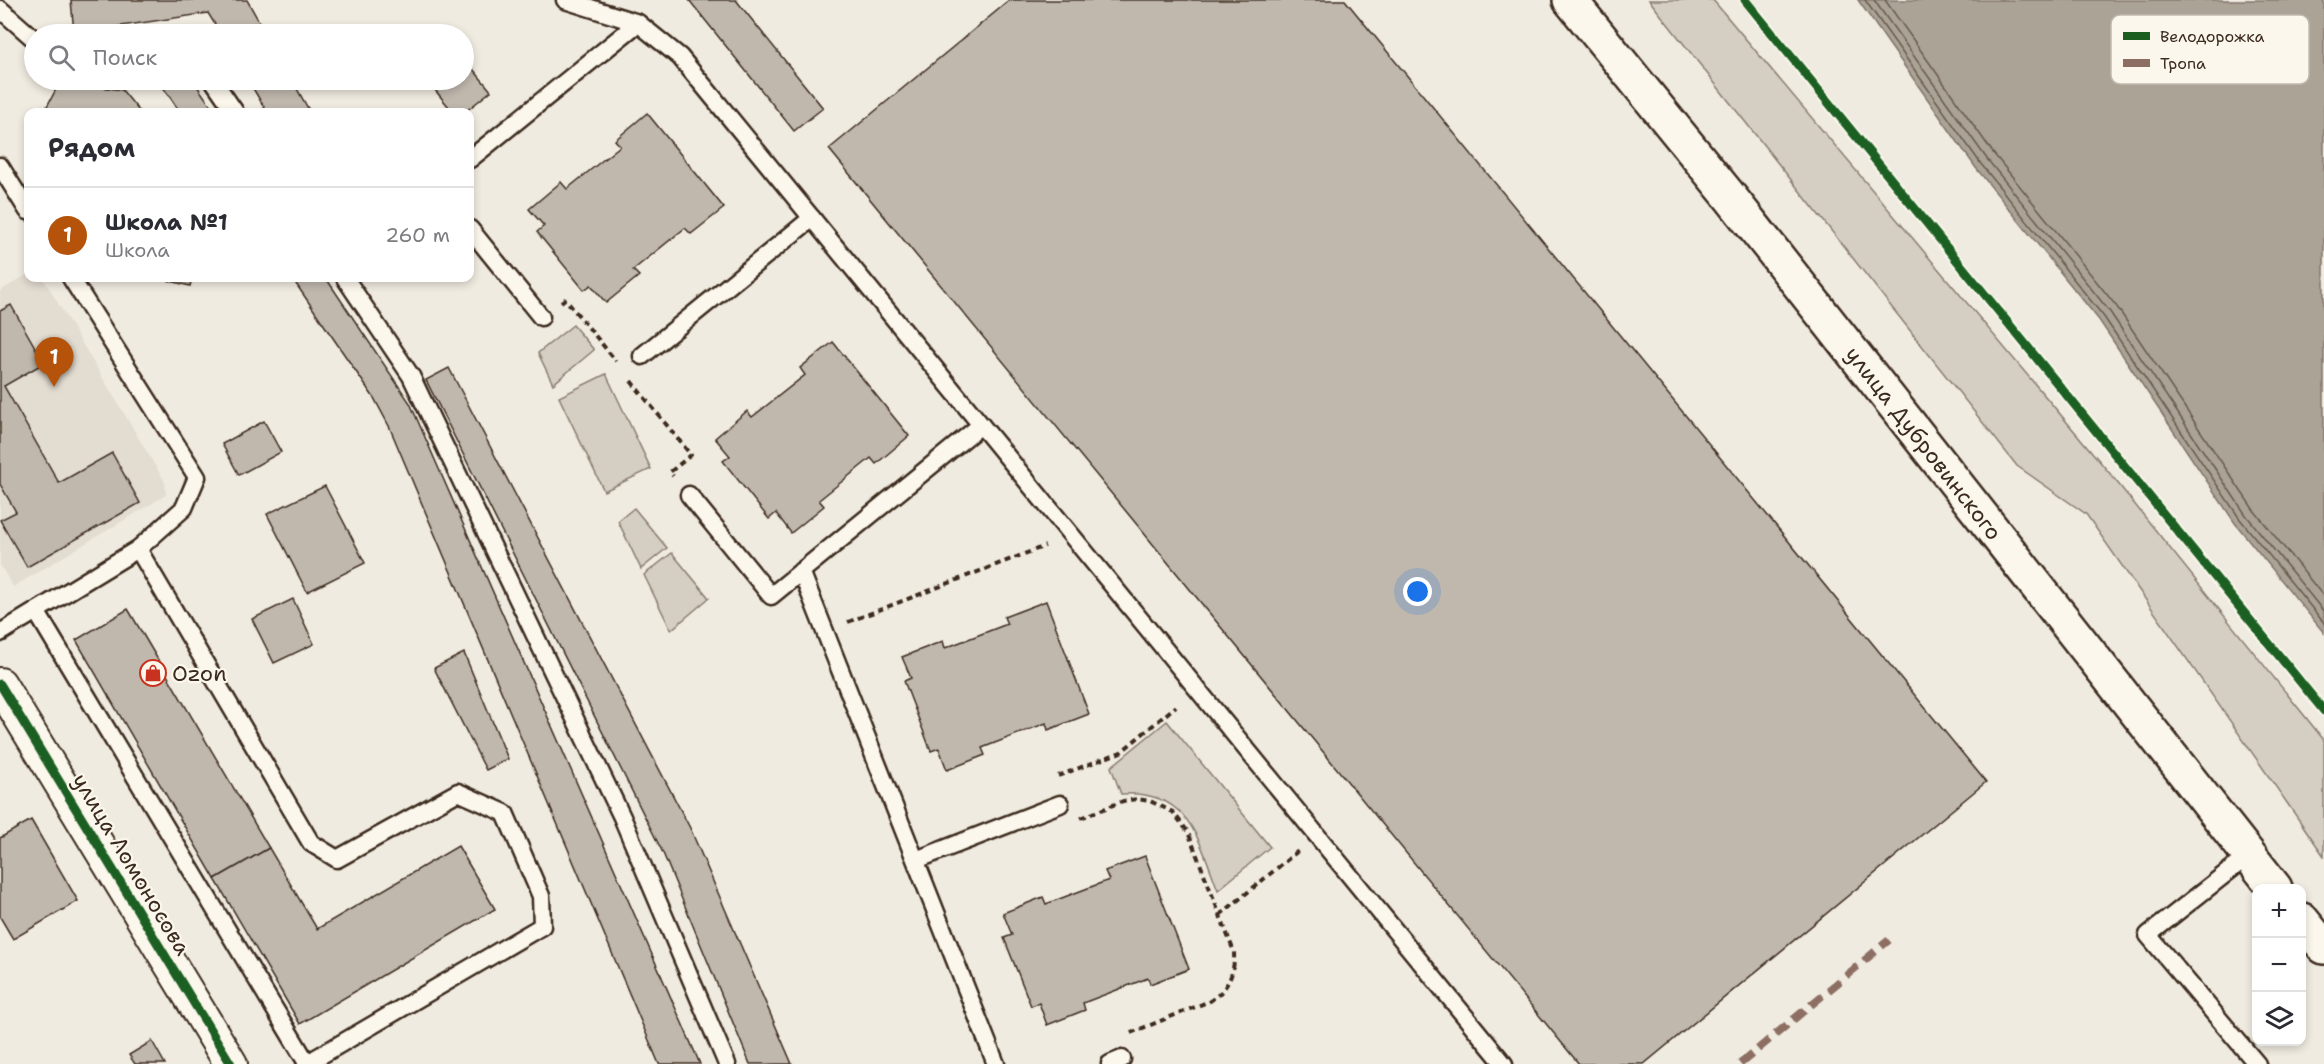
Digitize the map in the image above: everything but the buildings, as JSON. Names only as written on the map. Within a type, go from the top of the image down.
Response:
[{"type":"main road","name":"улица Дубровинского","points":[[1570,0],[1731,198],[2272,884]]},
{"type":"main road","points":[[2306,926],[2324,947]]},
{"type":"street","name":"улица Ломоносова","points":[[0,684],[231,1064]]},
{"type":"lane","points":[[565,0],[638,23],[680,57],[1504,1064]]},
{"type":"lane","points":[[0,9],[24,30]]},
{"type":"lane","points":[[474,156],[638,23]]},
{"type":"lane","points":[[220,90],[232,108]]},
{"type":"lane","points":[[0,166],[24,205]]},
{"type":"lane","points":[[642,356],[812,218]]},
{"type":"lane","points":[[474,234],[541,318]]},
{"type":"lane","points":[[0,633],[138,549],[184,508],[197,477],[74,282]]},
{"type":"lane","points":[[348,282],[411,376],[622,818],[727,1064]]},
{"type":"lane","points":[[689,495],[771,596],[981,425]]},
{"type":"lane","points":[[36,611],[306,1064],[542,926],[542,896],[505,813],[458,792],[337,858],[311,843],[138,549]]},
{"type":"lane","points":[[801,571],[996,1064]]},
{"type":"lane","points":[[916,861],[1060,804]]},
{"type":"lane","points":[[2248,856],[2148,935],[2257,1064]]},
{"type":"path","points":[[541,318],[565,298],[691,455],[670,472],[689,495]]},
{"type":"path","points":[[624,371],[642,356]]},
{"type":"path","points":[[825,631],[1071,536]]},
{"type":"path","points":[[1060,804],[1050,780],[1121,752],[1197,689]]},
{"type":"path","points":[[1116,1062],[1114,1039],[1210,1001],[1226,988],[1234,965],[1234,952],[1182,821],[1168,808],[1150,801],[1137,799],[1124,801]]},
{"type":"path","points":[[1220,915],[1317,835]]},
{"type":"shaded area","points":[[1649,0],[1713,0],[2112,476],[2324,740],[2324,856],[2086,514],[2017,466]]},
{"type":"shaded area","points":[[24,276],[24,282],[45,282],[165,482],[166,495],[13,587],[0,565],[0,291]]},
{"type":"shaded area","points":[[573,325],[594,350],[553,384],[538,353]]},
{"type":"shaded area","points":[[606,374],[651,469],[604,491],[559,397]]},
{"type":"shaded area","points":[[634,508],[667,548],[641,569],[618,521]]},
{"type":"shaded area","points":[[672,553],[709,598],[671,630],[644,575]]},
{"type":"shaded area","points":[[1167,721],[1270,847],[1218,890],[1204,852],[1188,821],[1162,800],[1144,795],[1121,794],[1111,767]]},
{"type":"water","points":[[1858,0],[2324,0],[2324,633],[2235,523],[2099,320],[1976,168]]},
{"type":"marked path","points":[[1740,1064],[1889,940]]},
{"type":"cycle path","points":[[1745,0],[2324,711]]},
{"type":"cycle path","points":[[0,684],[231,1064]]},
{"type":"place","name":"Школа №1","points":[[54,387]]},
{"type":"place","name":"Ozon","points":[[153,673]]}]
